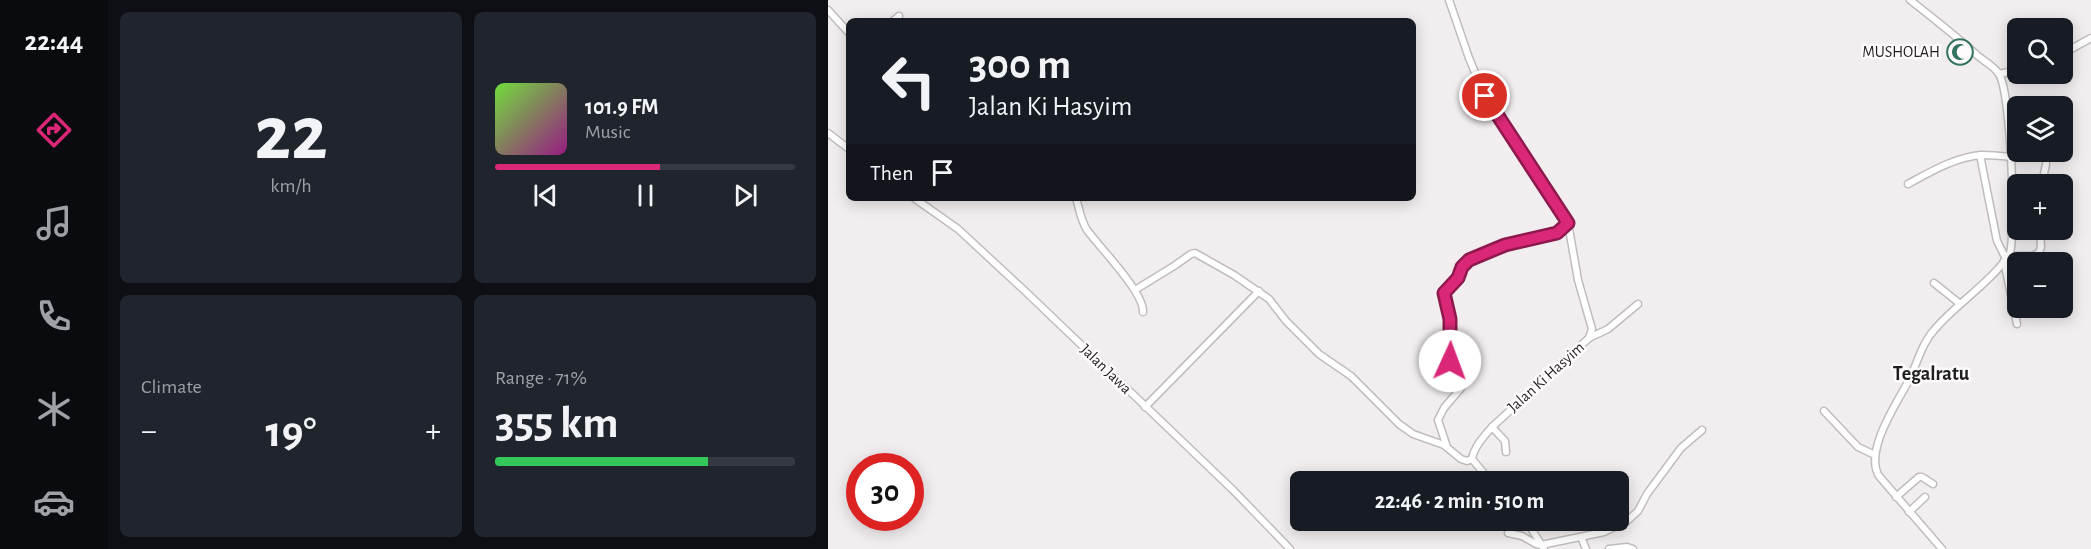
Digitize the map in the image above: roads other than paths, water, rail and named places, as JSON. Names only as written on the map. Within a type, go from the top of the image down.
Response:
[{"type":"street","name":"Jalan Ki Hasyim","points":[[1449,0],[1488,104],[1544,184],[1568,223],[1578,280],[1592,329],[1589,338],[1492,427],[1473,453],[1472,459]]},
{"type":"street","points":[[1910,0],[2000,74],[2007,122]]},
{"type":"street","points":[[828,10],[846,30]]},
{"type":"street","points":[[828,24],[836,19]]},
{"type":"street","points":[[2073,48],[2091,38]]},
{"type":"street","points":[[2000,74],[2007,72]]},
{"type":"street","points":[[828,133],[846,147]]},
{"type":"street","points":[[1908,184],[1946,165],[1980,156],[2007,155]]},
{"type":"street","points":[[1980,156],[1997,241],[2006,259],[2017,324]]},
{"type":"street","points":[[2044,174],[2046,164]]},
{"type":"street","name":"Jalan Jawa","points":[[918,201],[958,229],[1026,292],[1233,490],[1290,549]]},
{"type":"street","points":[[1077,201],[1086,228],[1135,290],[1142,302],[1143,312]]},
{"type":"street","points":[[1447,447],[1438,420],[1444,408],[1461,388],[1459,378],[1450,361],[1450,319],[1444,297],[1445,290],[1458,278],[1462,267],[1469,260],[1505,245],[1557,233],[1568,223]]},
{"type":"street","points":[[1942,549],[1877,472],[1875,455],[1888,417],[1908,382],[1925,342],[1935,327],[2006,259],[2011,250],[2012,240]]},
{"type":"street","points":[[2006,259],[2039,253],[2041,240]]},
{"type":"street","points":[[1135,290],[1193,253],[1259,291],[1319,354],[1351,376],[1399,424],[1413,434],[1447,447],[1461,459],[1467,461],[1472,459],[1482,471]]},
{"type":"street","points":[[1934,283],[1959,303]]},
{"type":"street","points":[[1145,407],[1259,291]]},
{"type":"street","points":[[1589,338],[1608,329],[1638,304]]},
{"type":"street","points":[[1824,411],[1858,447],[1875,455]]},
{"type":"street","points":[[1492,427],[1505,441],[1506,452]]},
{"type":"street","points":[[1508,533],[1522,536],[1543,547],[1610,530],[1632,517],[1681,448],[1702,430]]},
{"type":"street","points":[[1896,497],[1919,477],[1933,484]]},
{"type":"street","points":[[1909,512],[1925,497]]},
{"type":"street","points":[[1533,531],[1543,547]]},
{"type":"street","points":[[1581,537],[1586,549]]},
{"type":"street","points":[[1609,549],[1633,549]]},
{"type":"place","name":"MUSHOLAH","points":[[1960,52]]},
{"type":"district","name":"Tegalratu","points":[[1931,374]]}]
